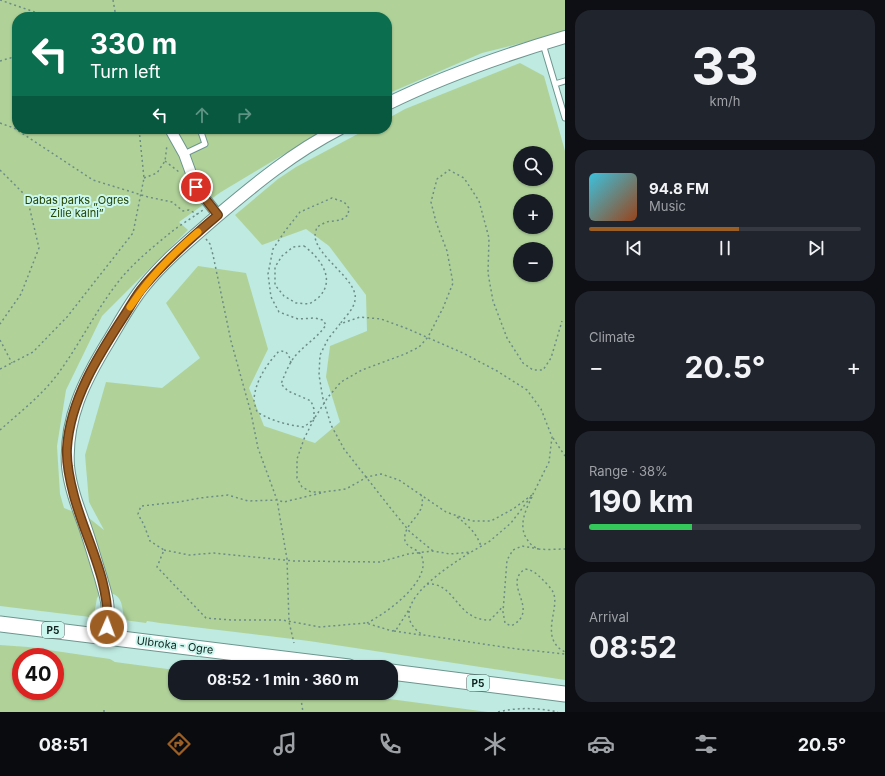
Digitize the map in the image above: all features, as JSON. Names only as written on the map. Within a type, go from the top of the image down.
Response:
[{"type":"main road","name":"Ulbroka - Ogre","points":[[0,624],[292,660]]},
{"type":"main road","name":"P5","points":[[398,673],[565,694]]},
{"type":"street","points":[[392,102],[456,73],[543,43],[565,37]]},
{"type":"street","points":[[173,134],[184,154],[196,187],[218,215]]},
{"type":"street","points":[[106,637],[108,616],[107,601],[96,560],[74,497],[68,469],[67,450],[70,428],[77,401],[95,364],[143,288],[164,264],[243,193],[287,160],[331,134]]},
{"type":"lane","points":[[543,43],[565,118]]},
{"type":"lane","points":[[556,84],[565,81]]},
{"type":"lane","points":[[184,154],[205,144],[202,134]]},
{"type":"path","points":[[0,0],[35,12]]},
{"type":"path","points":[[113,0],[115,12]]},
{"type":"path","points":[[0,61],[12,57]]},
{"type":"path","points":[[0,123],[12,127]]},
{"type":"path","points":[[23,134],[93,180],[141,193],[148,197],[172,202],[183,211],[189,210],[198,214]]},
{"type":"path","points":[[0,369],[33,352],[67,317],[133,234],[144,178],[140,134]]},
{"type":"path","points":[[144,178],[157,173],[165,161],[167,150],[164,139]]},
{"type":"path","points":[[165,161],[177,172],[186,174],[191,173]]},
{"type":"path","points":[[0,170],[27,197],[39,248],[21,294],[0,324]]},
{"type":"path","points":[[324,492],[311,492],[302,487],[297,478],[297,459],[304,439],[314,419],[324,403],[341,382],[362,370],[405,354],[419,347],[428,337],[443,308],[453,283],[447,251],[436,222],[431,202],[437,179],[449,170],[464,178],[479,201],[489,238],[488,273],[493,301],[507,338],[523,363],[533,370],[543,370],[551,358],[562,321]]},
{"type":"path","points":[[314,419],[314,409],[310,401],[288,391],[281,384],[295,356],[321,332],[326,325],[323,320],[315,318],[298,319],[279,312],[271,297],[268,274],[273,249],[300,212],[332,198],[344,202],[348,208],[348,214],[341,220],[326,222],[317,227],[315,237],[319,247],[354,291],[355,300],[351,309],[328,339],[320,355],[319,375],[324,403],[331,425],[344,449],[407,529],[433,551]]},
{"type":"path","points":[[0,430],[55,377],[66,362],[107,295],[124,275],[170,232],[198,214],[210,204]]},
{"type":"path","points":[[199,231],[210,244],[213,254],[258,448],[277,500],[287,559],[289,622],[294,643]]},
{"type":"path","points":[[304,246],[316,255],[325,271],[326,285],[320,296],[309,304],[296,303],[284,296],[275,286],[275,267],[282,256],[293,247],[304,246]]},
{"type":"path","points":[[340,324],[360,317],[381,319],[428,337],[497,371],[527,390],[541,409],[552,437],[565,456]]},
{"type":"path","points":[[0,340],[12,363]]},
{"type":"path","points":[[291,363],[289,354],[285,351],[279,351],[268,362],[258,382],[254,401],[258,412],[271,420],[291,426],[304,427],[314,419]]},
{"type":"path","points":[[539,549],[531,545],[524,537],[522,526],[525,512],[549,462],[552,437]]},
{"type":"path","points":[[471,552],[450,554],[433,551],[408,554],[380,562],[294,561],[287,559],[214,553],[189,556],[164,550],[150,541],[138,514],[141,506],[228,495],[248,501],[277,500],[284,502],[324,492],[346,489],[367,477],[381,474],[399,480],[446,512],[472,521],[491,521],[513,509],[534,494]]},
{"type":"path","points":[[392,631],[396,630],[400,625],[416,596],[427,584],[449,567],[490,541],[511,523],[534,494]]},
{"type":"path","points":[[366,623],[391,607],[415,586],[421,576],[423,566],[422,557],[419,553],[407,545],[404,540],[407,529],[422,506],[422,499],[420,495]]},
{"type":"path","points":[[456,516],[470,527],[477,536],[481,546]]},
{"type":"path","points":[[565,549],[539,549],[522,546],[513,550],[507,560],[503,612],[505,623],[511,626],[519,622],[524,615],[523,603],[518,591],[517,580],[520,573],[525,569],[533,570],[554,593],[554,606],[551,624],[553,638],[556,645],[565,653]]},
{"type":"path","points":[[164,550],[157,567],[206,618],[231,620],[282,620],[320,626],[366,623],[392,631],[516,649],[565,653]]},
{"type":"path","points":[[427,584],[435,584],[443,587],[462,610],[471,616],[482,620],[490,620],[504,604]]},
{"type":"path","points":[[410,608],[409,620],[414,629],[423,635]]},
{"type":"path","points":[[301,700],[303,712]]},
{"type":"path","points":[[498,712],[529,709],[558,712]]},
{"type":"green space","name":"Dabas parks „Ogres Zilie kalni”","points":[[0,0],[565,0],[565,32],[482,53],[392,92],[392,12],[12,12],[12,134],[318,134],[221,192],[179,222],[188,230],[102,316],[66,390],[57,446],[60,494],[64,508],[89,518],[104,530],[89,502],[85,455],[106,382],[162,388],[200,358],[166,303],[198,266],[246,273],[268,349],[249,388],[264,426],[315,443],[340,422],[326,377],[330,346],[367,331],[366,295],[329,246],[306,229],[262,245],[235,215],[278,179],[296,167],[358,134],[392,134],[392,116],[405,109],[520,63],[544,76],[565,151],[565,680],[309,641],[147,621],[146,623],[124,620],[123,608],[120,599],[113,594],[108,593],[101,593],[97,598],[94,615],[89,615],[90,617],[0,606]]},
{"type":"green space","points":[[0,645],[35,648],[12,648],[12,700],[64,700],[64,652],[110,659],[115,662],[168,669],[168,700],[397,700],[488,712],[0,712]]},
{"type":"slow traffic","points":[[130,307],[143,288],[164,264],[198,232]]},
{"type":"route","points":[[107,627],[107,601],[96,560],[74,497],[68,469],[67,450],[70,428],[77,401],[95,364],[120,322],[143,288],[172,256],[218,215],[196,187]]}]
